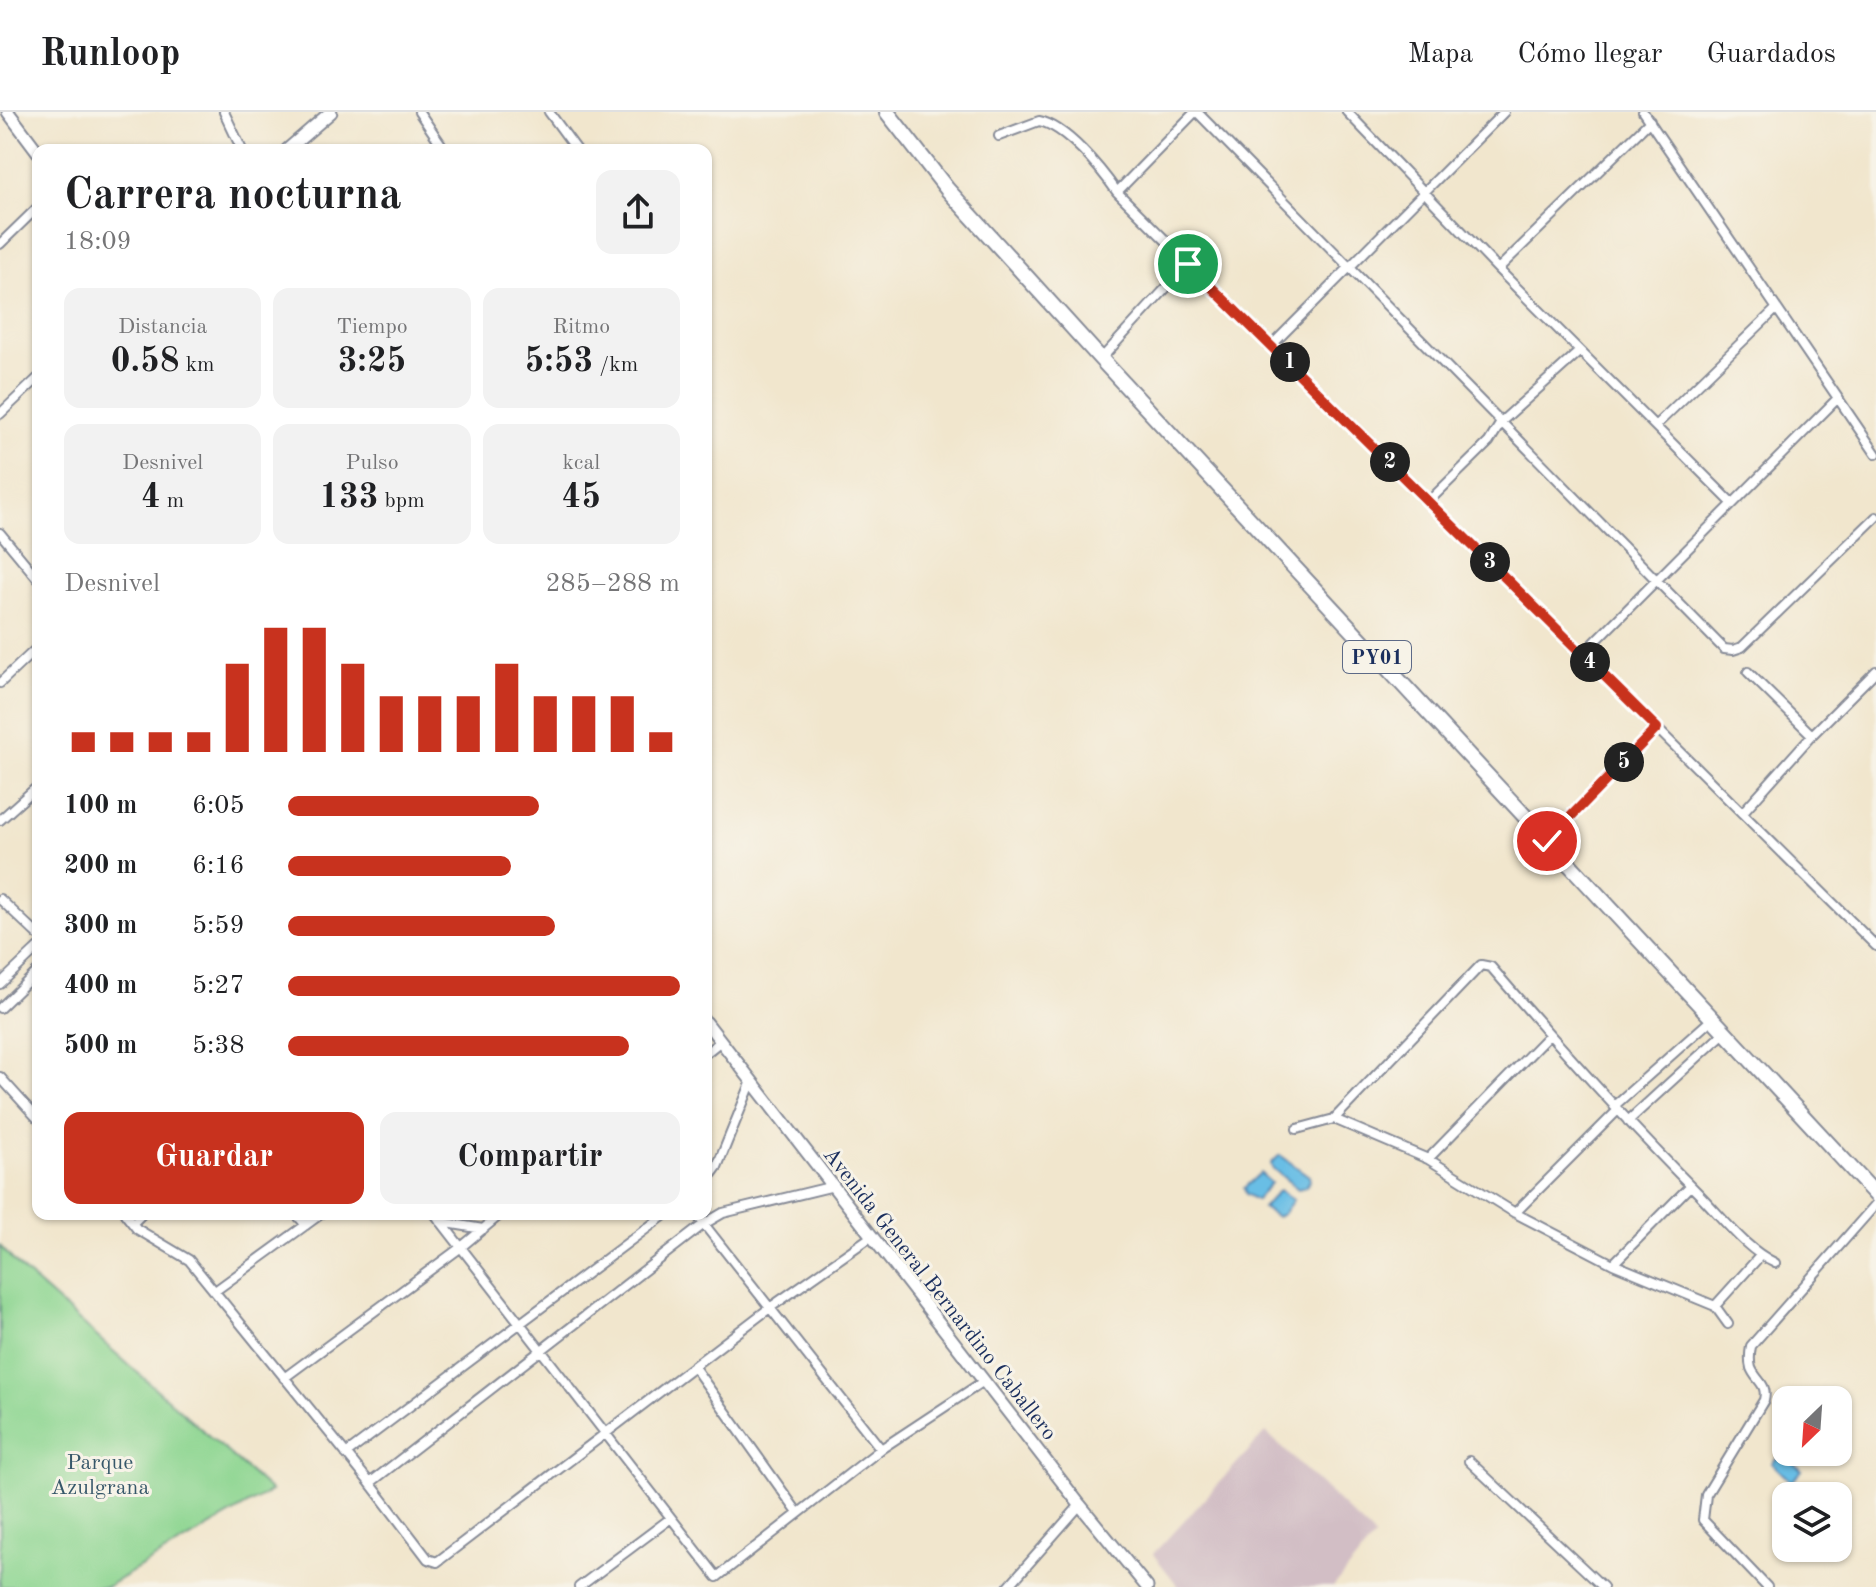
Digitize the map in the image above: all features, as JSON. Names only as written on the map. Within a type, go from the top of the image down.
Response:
[{"type":"highway","name":"PY01","points":[[887,112],[947,189],[1101,359],[1876,1195]]},
{"type":"main road","points":[[8,112],[32,144]]},
{"type":"main road","points":[[294,144],[331,112]]},
{"type":"main road","name":"Avenida General Bernardino Caballero","points":[[712,1030],[1147,1587]]},
{"type":"street","points":[[224,112],[239,144]]},
{"type":"street","points":[[419,112],[441,144]]},
{"type":"street","points":[[549,112],[573,144]]},
{"type":"street","points":[[1117,192],[1196,112],[1724,649],[1742,647],[1876,517]]},
{"type":"street","points":[[1347,112],[1423,193],[1732,503]]},
{"type":"street","points":[[1272,345],[1504,112]]},
{"type":"street","points":[[1643,112],[1876,454]]},
{"type":"street","points":[[999,136],[1039,121],[1048,123],[1087,157],[1188,264],[1876,946]]},
{"type":"street","points":[[1498,269],[1650,121]]},
{"type":"street","points":[[0,244],[32,213]]},
{"type":"street","points":[[1101,359],[1188,264]]},
{"type":"street","points":[[1655,426],[1776,309]]},
{"type":"street","points":[[1429,501],[1489,442],[1502,421],[1580,351]]},
{"type":"street","points":[[0,414],[32,384]]},
{"type":"street","points":[[1582,655],[1838,398]]},
{"type":"street","points":[[0,533],[32,572]]},
{"type":"street","points":[[0,683],[32,653]]},
{"type":"street","points":[[1743,812],[1812,735],[1876,671]]},
{"type":"street","points":[[1748,672],[1812,735]]},
{"type":"street","points":[[1547,841],[1657,728]]},
{"type":"street","points":[[0,820],[32,791]]},
{"type":"street","points":[[0,899],[32,929]]},
{"type":"street","points":[[0,984],[32,954]]},
{"type":"street","points":[[1297,1129],[1334,1119],[1481,965],[1491,967],[1549,1035],[1690,1186],[1760,1256],[1775,1263]]},
{"type":"street","points":[[0,1008],[32,977]]},
{"type":"street","points":[[1515,1213],[1616,1108],[1712,1019]]},
{"type":"street","points":[[1628,1121],[1725,1032]]},
{"type":"street","points":[[1428,1159],[1549,1035]]},
{"type":"street","points":[[712,1048],[721,1041]]},
{"type":"street","points":[[0,1077],[32,1112]]},
{"type":"street","points":[[712,1174],[752,1081]]},
{"type":"street","points":[[1334,1119],[1428,1159],[1515,1213],[1613,1264],[1715,1306],[1728,1324]]},
{"type":"street","points":[[712,1219],[723,1213],[834,1186]]},
{"type":"street","points":[[1613,1264],[1690,1186]]},
{"type":"street","points":[[1767,1587],[1703,1520],[1706,1495],[1764,1400],[1766,1393],[1763,1384],[1751,1369],[1751,1346],[1876,1204]]},
{"type":"street","points":[[130,1220],[156,1242],[189,1260],[428,1559],[437,1562],[771,1307],[872,1236]]},
{"type":"street","points":[[133,1223],[136,1220]]},
{"type":"street","points":[[301,1220],[306,1225]]},
{"type":"street","points":[[215,1291],[313,1220]]},
{"type":"street","points":[[284,1378],[494,1220]]},
{"type":"street","points":[[346,1454],[658,1220]]},
{"type":"street","points":[[701,1220],[881,1449]]},
{"type":"street","points":[[370,1483],[711,1220]]},
{"type":"street","points":[[441,1222],[483,1229]]},
{"type":"street","points":[[441,1222],[717,1577],[881,1449],[984,1381]]},
{"type":"street","points":[[1715,1306],[1760,1256]]},
{"type":"street","points":[[694,1367],[798,1513]]},
{"type":"street","points":[[1469,1461],[1603,1587]]},
{"type":"street","points":[[1008,1587],[1080,1505]]},
{"type":"street","points":[[579,1587],[671,1518]]},
{"type":"shaded area","points":[[1266,1432],[1375,1537],[1333,1587],[1179,1587],[1153,1554]]},
{"type":"green space","name":"Parque Azulgrana","points":[[0,1246],[22,1270],[271,1491],[106,1587],[0,1587]]},
{"type":"water","points":[[1280,1155],[1309,1176],[1310,1181],[1305,1187],[1298,1189],[1272,1168],[1271,1163]]},
{"type":"water","points":[[1260,1173],[1271,1183],[1256,1200],[1246,1194],[1244,1188]]},
{"type":"water","points":[[1279,1190],[1293,1200],[1277,1217],[1263,1208]]},
{"type":"water","points":[[1775,1466],[1797,1466],[1802,1471],[1791,1482]]},
{"type":"route","points":[[1188,264],[1657,728],[1547,841]]}]
